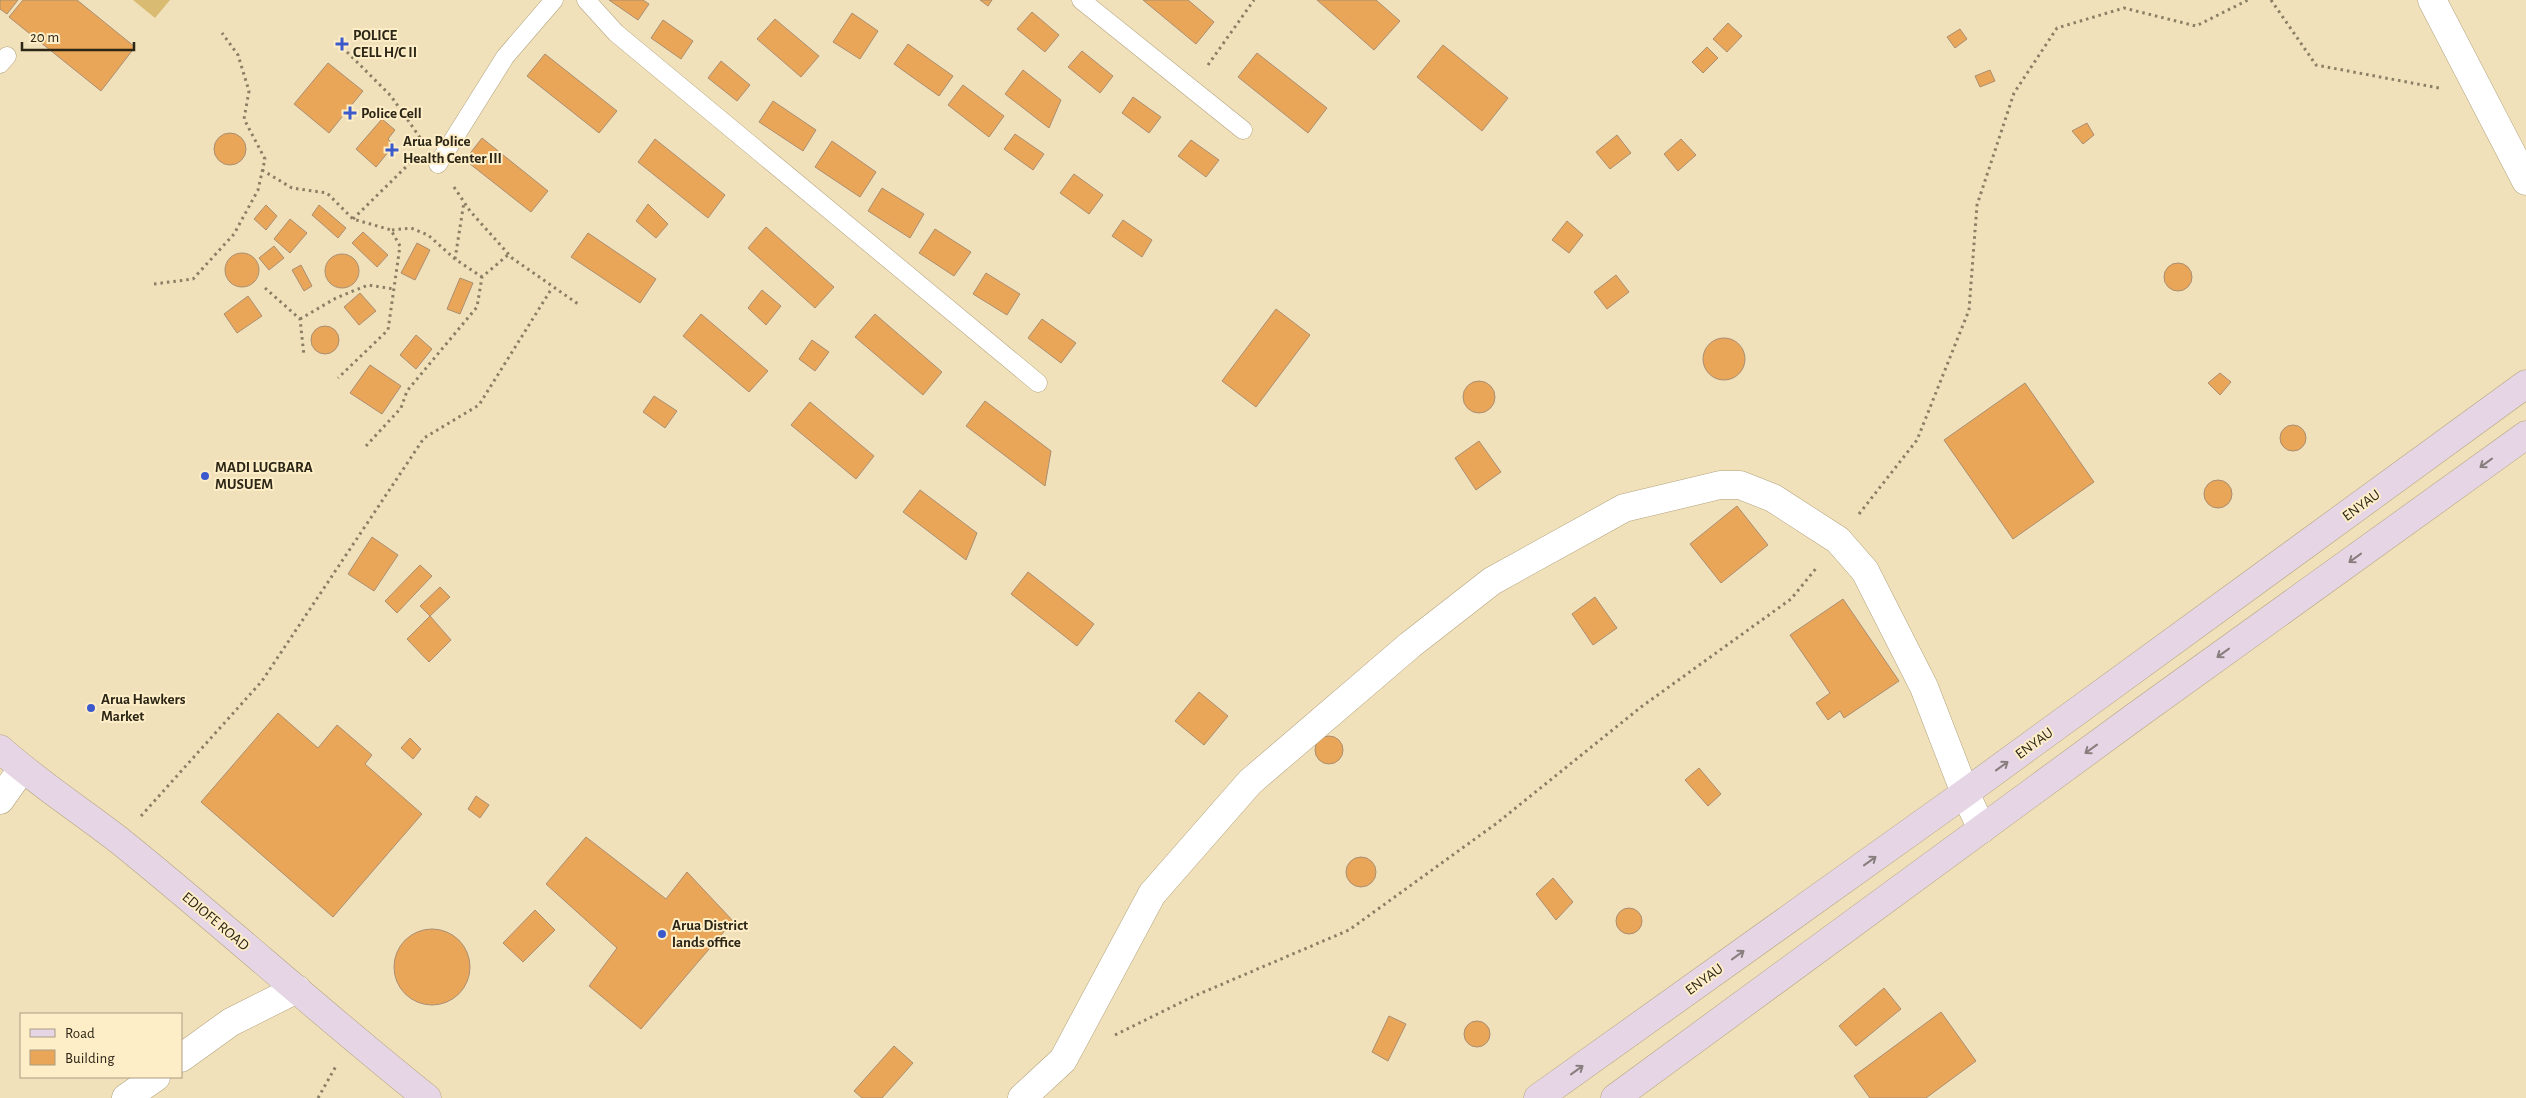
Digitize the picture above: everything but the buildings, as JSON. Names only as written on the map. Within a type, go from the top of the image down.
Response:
[{"type":"street","points":[[2432,0],[2526,181]]},
{"type":"street","name":"ENYAU","points":[[1538,1098],[1965,793],[2526,384]]},
{"type":"street","points":[[1616,1098],[1982,829],[2526,435]]},
{"type":"street","points":[[1022,1098],[1063,1060],[1152,894],[1250,782],[1410,645],[1492,581],[1624,508],[1720,485],[1740,485],[1773,498],[1838,540],[1865,571],[1924,687],[1965,793],[1982,829]]},
{"type":"street","name":"EDIOFE ROAD","points":[[0,749],[22,769],[119,841],[297,989],[351,1037],[428,1098]]},
{"type":"street","points":[[0,800],[22,769]]},
{"type":"street","points":[[182,1057],[231,1022],[297,989]]},
{"type":"street","points":[[126,1098],[155,1078]]},
{"type":"lane","points":[[438,164],[505,57],[554,0]]},
{"type":"lane","points":[[586,0],[616,34],[1038,383]]},
{"type":"lane","points":[[1081,0],[1243,130]]},
{"type":"path","points":[[1191,88],[1254,0]]},
{"type":"path","points":[[1063,1060],[1192,997],[1349,930],[1497,824],[1641,707],[1791,599],[1917,440],[1969,310],[1977,205],[2014,92],[2057,28],[2124,8],[2196,26],[2248,0]]},
{"type":"path","points":[[2271,0],[2316,65],[2482,96]]},
{"type":"path","points":[[154,284],[193,279],[234,234],[258,190],[265,159],[244,119],[249,91],[238,55],[222,33]]},
{"type":"path","points":[[353,219],[414,160]]},
{"type":"path","points":[[262,170],[292,188],[328,193],[353,219],[391,230],[412,228],[428,235],[455,259],[482,277]]},
{"type":"path","points":[[455,259],[464,202]]},
{"type":"path","points":[[338,378],[388,330],[400,246],[391,230]]},
{"type":"path","points":[[366,446],[401,408],[407,391],[477,307],[482,277],[509,254]]},
{"type":"path","points":[[300,319],[336,298],[368,285],[394,289]]},
{"type":"path","points":[[265,288],[300,319],[304,356]]},
{"type":"path","points":[[119,841],[262,681],[424,438],[479,405],[552,288]]},
{"type":"shaded area","points":[[133,0],[170,0],[155,18]]},
{"type":"place","name":"POLICE CELL H/C II","points":[[342,44]]},
{"type":"place","name":"Police Cell","points":[[350,113]]},
{"type":"place","name":"Arua Police Health Center III","points":[[392,150]]},
{"type":"place","name":"MADI LUGBARA MUSUEM","points":[[205,476]]},
{"type":"place","name":"Arua Hawkers Market","points":[[91,708]]},
{"type":"place","name":"Arua District lands office","points":[[662,934]]}]
